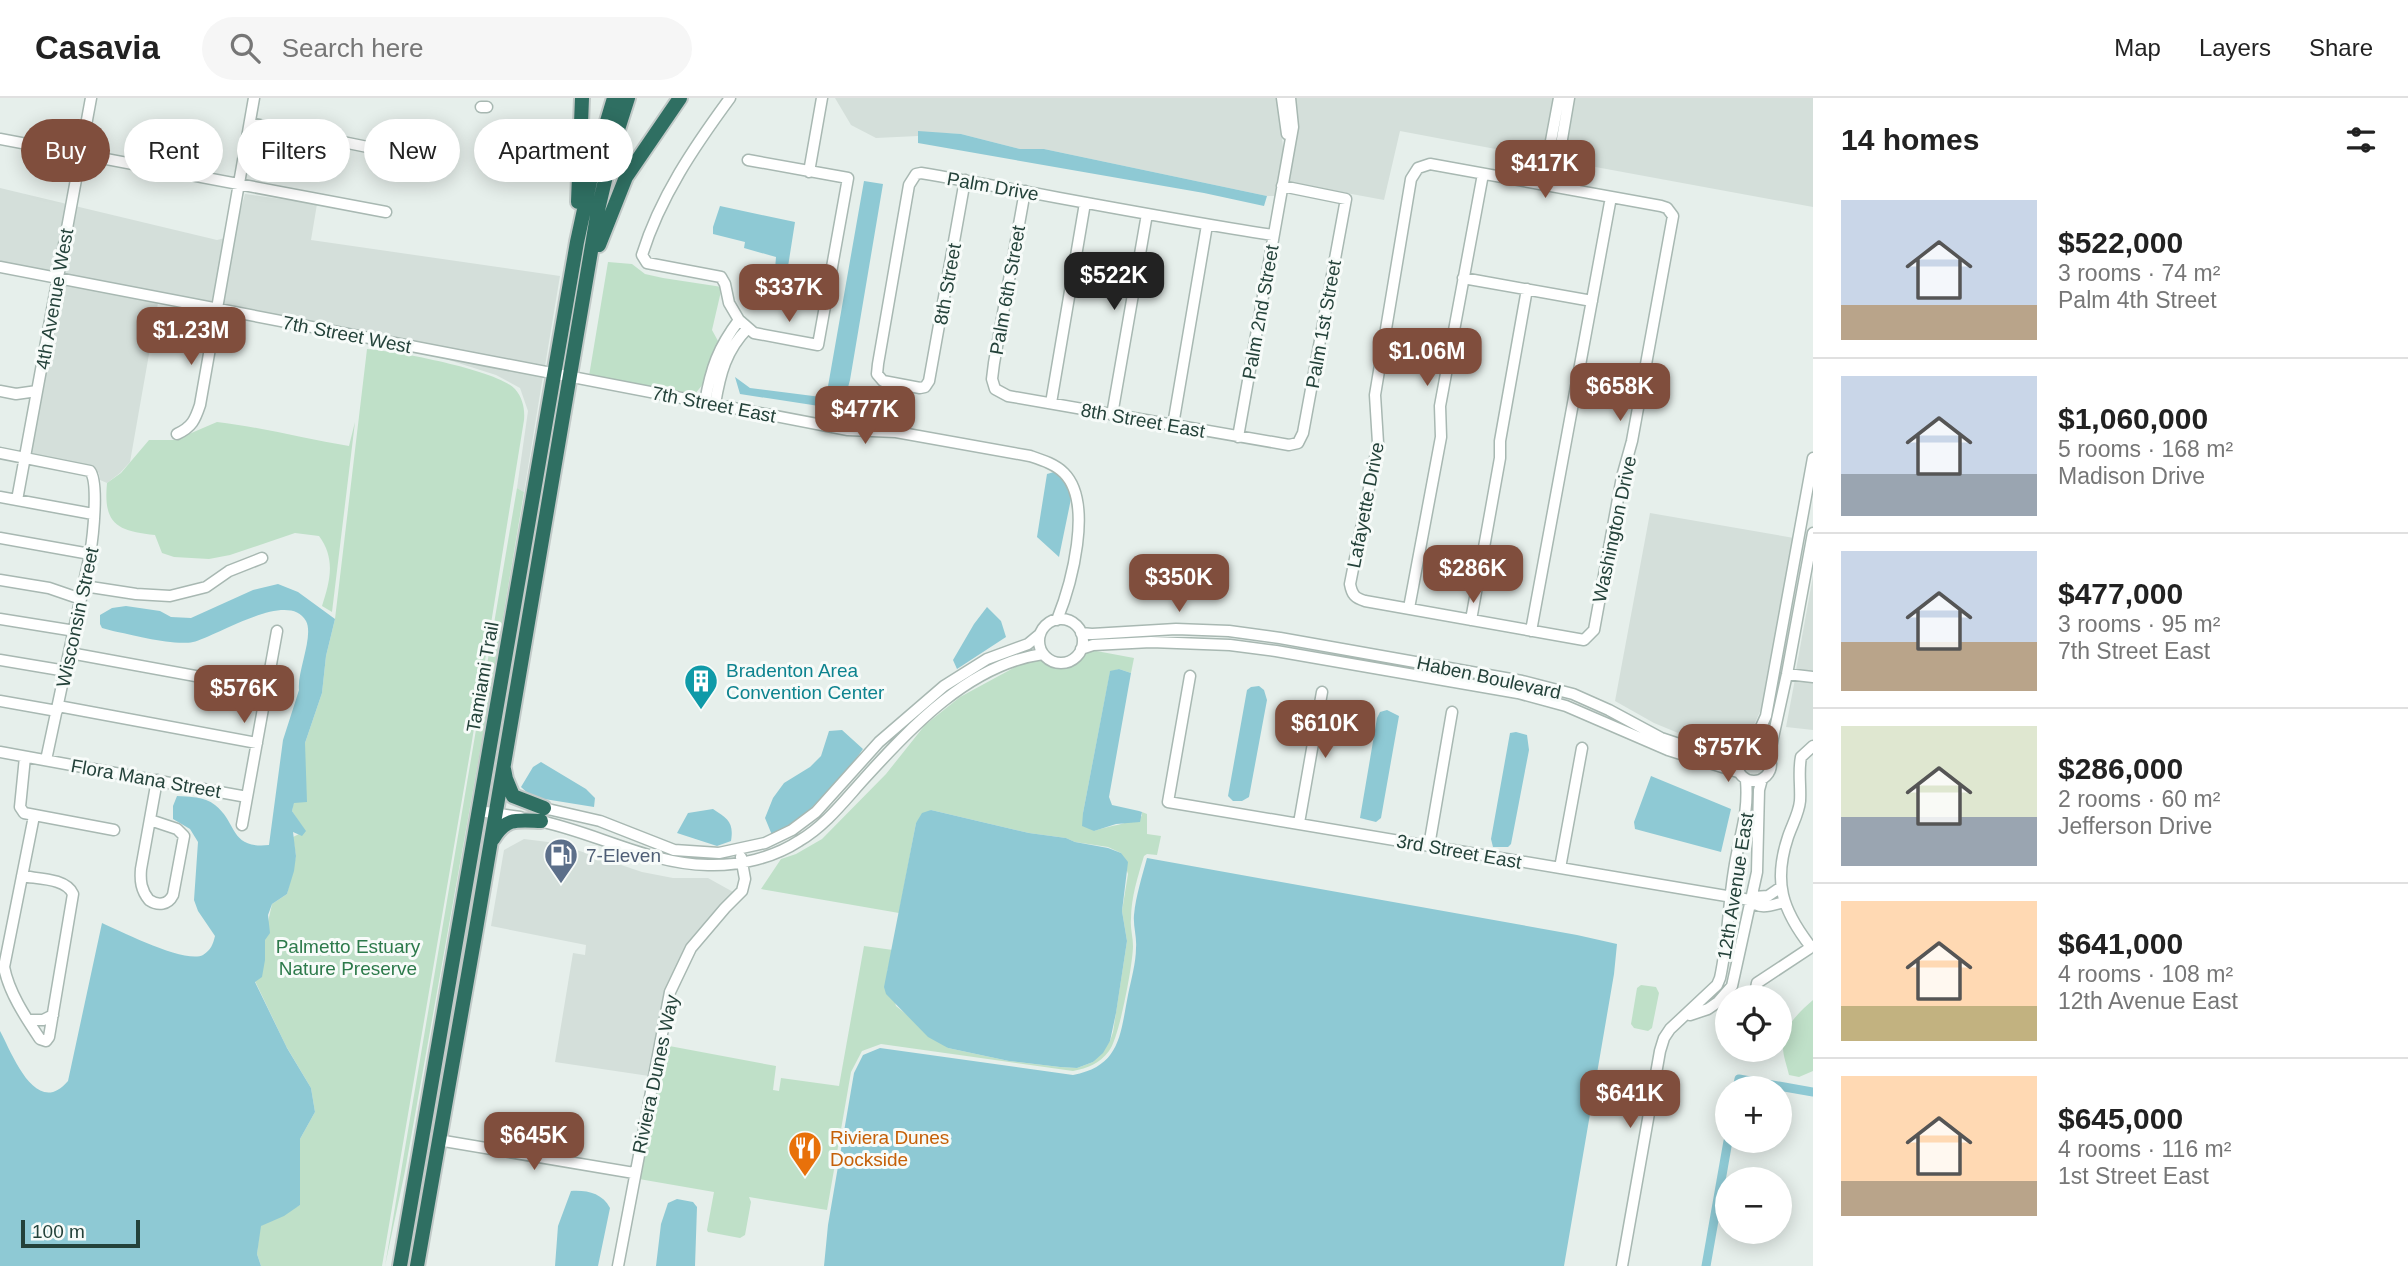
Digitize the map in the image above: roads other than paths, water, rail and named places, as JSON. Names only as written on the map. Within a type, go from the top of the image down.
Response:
[{"type":"highway","points":[[577,242],[582,98]]},
{"type":"highway","name":"Tamiami Trail","points":[[400,1266],[577,242],[593,168],[614,98]]},
{"type":"highway","name":"Tamiami Trail","points":[[416,1266],[586,279],[604,181],[628,98]]},
{"type":"highway","points":[[586,279],[626,177],[680,98]]},
{"type":"highway","points":[[503,761],[513,796],[543,815]]},
{"type":"highway","points":[[489,847],[504,824],[543,815]]},
{"type":"street","name":"4th Avenue West","points":[[87,119],[91,98]]},
{"type":"street","points":[[251,119],[254,98]]},
{"type":"street","points":[[730,98],[689,154],[652,224],[642,255],[647,263],[721,278],[729,303],[739,320],[754,333],[818,345],[848,178],[747,160]]},
{"type":"street","points":[[809,172],[822,98]]},
{"type":"street","points":[[1282,98],[1288,155]]},
{"type":"street","points":[[1288,155],[1293,127],[1290,98]]},
{"type":"street","points":[[1549,185],[1559,98]]},
{"type":"street","points":[[1549,185],[1569,98]]},
{"type":"street","points":[[0,139],[21,143]]},
{"type":"street","name":"Palm 2nd Street","points":[[1238,438],[1288,155]]},
{"type":"street","points":[[110,161],[386,212]]},
{"type":"street","name":"Lafayette Drive","points":[[1409,608],[1366,601],[1353,594],[1350,584],[1379,432],[1375,395],[1411,179],[1418,168],[1430,164],[1483,174]]},
{"type":"street","name":"Palm Drive","points":[[925,387],[883,381],[877,374],[910,180],[914,175],[921,173],[965,180],[1273,235]]},
{"type":"street","points":[[1483,174],[1611,197],[1531,631],[1409,608],[1441,437],[1440,406],[1483,174]]},
{"type":"street","name":"8th Street","points":[[925,387],[932,367],[965,180]]},
{"type":"street","name":"4th Avenue West","points":[[17,500],[76,182]]},
{"type":"street","points":[[177,435],[189,429],[197,416],[239,182]]},
{"type":"street","name":"Palm 1st Street","points":[[1282,186],[1346,199],[1303,433],[1294,445]]},
{"type":"street","name":"Palm 6th Street","points":[[995,389],[992,379],[994,363],[1025,191]]},
{"type":"street","name":"Washington Drive","points":[[1531,631],[1579,640],[1589,638],[1594,630],[1673,220],[1672,212],[1661,206],[1611,197]]},
{"type":"street","points":[[1051,403],[1085,203]]},
{"type":"street","points":[[1112,415],[1147,214]]},
{"type":"street","points":[[1173,425],[1207,225]]},
{"type":"street","name":"7th Street West","points":[[0,267],[570,376]]},
{"type":"street","points":[[1463,278],[1592,301]]},
{"type":"street","points":[[1471,620],[1527,289]]},
{"type":"street","points":[[710,403],[716,370],[739,320]]},
{"type":"street","points":[[729,342],[748,328]]},
{"type":"street","name":"7th Street East","points":[[570,376],[848,430],[896,432],[1030,456],[1046,462],[1063,472],[1078,499],[1080,517],[1068,593],[1057,620]]},
{"type":"street","name":"8th Street East","points":[[995,389],[1009,396],[1238,438],[1294,445]]},
{"type":"street","points":[[0,391],[16,394],[37,391]]},
{"type":"street","points":[[0,453],[26,457]]},
{"type":"street","name":"Wisconsin Street","points":[[26,457],[90,471],[96,485],[90,554],[46,760]]},
{"type":"street","points":[[1813,458],[1766,716],[1752,747],[1740,754],[1737,761],[1742,776],[1757,781],[1770,771],[1769,756],[1813,533]]},
{"type":"street","points":[[0,497],[93,514]]},
{"type":"street","points":[[0,538],[90,554]]},
{"type":"street","points":[[84,586],[170,596],[206,587],[229,571],[262,558]]},
{"type":"street","points":[[1793,570],[1806,572]]},
{"type":"street","points":[[0,580],[49,588],[81,599]]},
{"type":"street","name":"7th Street East","points":[[1068,593],[1071,622]]},
{"type":"street","points":[[0,619],[75,631]]},
{"type":"street","points":[[480,804],[600,821],[674,850],[719,853],[775,839],[808,819],[829,800],[878,742],[925,701],[962,674],[987,659],[1028,643],[1040,634],[1046,624],[1057,620],[1071,622],[1081,633],[1081,649],[1073,659],[1060,663],[1043,654],[1040,634]]},
{"type":"street","name":"Haben Boulevard","points":[[1081,633],[1212,630],[1280,638],[1393,657],[1573,694],[1661,738],[1699,749],[1740,754]]},
{"type":"street","points":[[242,825],[277,631]]},
{"type":"street","name":"Haben Boulevard","points":[[1081,649],[1093,645],[1152,642],[1230,645],[1391,670],[1544,699],[1584,713],[1668,750],[1742,776]]},
{"type":"street","points":[[70,653],[266,689]]},
{"type":"street","points":[[543,815],[586,833],[673,862],[709,865],[741,863],[772,855],[807,836],[833,814],[885,756],[926,717],[966,686],[1023,657],[1043,654]]},
{"type":"street","name":"Haben Boulevard","points":[[1391,670],[1393,657]]},
{"type":"street","points":[[0,660],[66,671]]},
{"type":"street","points":[[1787,674],[1813,677]]},
{"type":"street","name":"3rd Street East","points":[[1190,676],[1168,802],[1751,900],[1755,906],[1765,908],[1784,902]]},
{"type":"street","points":[[1299,823],[1322,692]]},
{"type":"street","points":[[0,701],[58,708],[257,743]]},
{"type":"street","points":[[1429,846],[1452,712]]},
{"type":"street","points":[[878,742],[885,756]]},
{"type":"street","points":[[1757,985],[1812,947],[1802,937],[1784,902],[1780,866],[1800,801],[1801,757],[1813,746]]},
{"type":"street","points":[[1752,747],[1763,750],[1769,756]]},
{"type":"street","points":[[1560,868],[1583,748]]},
{"type":"street","name":"Flora Mana Street","points":[[0,752],[247,797]]},
{"type":"street","points":[[25,757],[20,807],[24,813],[114,830]]},
{"type":"street","name":"12th Avenue East","points":[[1622,1266],[1660,1051],[1670,1028],[1717,985],[1720,978],[1734,869],[1748,803],[1742,776]]},
{"type":"street","name":"12th Avenue East","points":[[1683,1018],[1708,1009],[1728,992],[1734,978],[1757,872],[1759,790],[1762,779]]},
{"type":"street","points":[[150,820],[177,829],[184,836],[173,895],[169,902],[161,904],[149,900],[142,886],[141,869],[157,780]]},
{"type":"street","points":[[22,876],[64,884],[73,894],[53,1015],[46,1041],[40,1039],[28,1020],[6,980],[4,967],[22,876],[34,817]]},
{"type":"street","points":[[740,849],[741,863]]},
{"type":"street","name":"Riviera Dunes Way","points":[[618,1266],[670,992],[691,948],[742,891],[745,879],[741,863]]},
{"type":"street","points":[[1751,900],[1754,897],[1768,896],[1781,887]]},
{"type":"street","points":[[28,1020],[43,1020],[53,1015]]},
{"type":"street","points":[[438,1140],[634,1173]]},
{"type":"water","points":[[918,131],[961,134],[1020,149],[1044,149],[1267,196],[1264,206],[918,143]]},
{"type":"water","points":[[864,181],[883,184],[844,402],[832,408],[740,394],[735,377],[750,388],[821,397],[827,392]]},
{"type":"water","points":[[720,206],[795,222],[787,273],[775,269],[776,257],[744,248],[745,242],[713,234]]},
{"type":"water","points":[[1054,472],[1061,476],[1072,494],[1059,557],[1037,537],[1047,474]]},
{"type":"water","points":[[278,584],[298,592],[335,619],[326,656],[322,693],[305,743],[307,802],[294,803],[292,811],[306,831],[302,836],[293,832],[296,856],[294,871],[287,894],[272,904],[268,915],[270,933],[265,940],[262,977],[255,982],[287,1048],[311,1088],[315,1112],[300,1139],[300,1205],[261,1226],[257,1254],[261,1266],[0,1266],[0,1031],[26,1078],[36,1088],[46,1092],[56,1091],[68,1081],[102,923],[154,946],[183,955],[195,957],[210,949],[215,936],[194,900],[198,842],[190,829],[173,819],[173,806],[177,796],[206,800],[222,812],[240,839],[256,845],[269,845],[283,740],[299,690],[307,644],[306,621],[297,613],[284,610],[268,612],[185,643],[153,640],[102,628],[100,615],[112,608],[126,606],[160,611],[171,617],[191,618],[253,590]]},
{"type":"water","points":[[987,607],[1001,621],[1006,637],[957,669],[953,660]]},
{"type":"water","points":[[1119,669],[1131,673],[1109,797],[1112,805],[1142,812],[1140,822],[1116,824],[1094,831],[1082,826],[1083,813],[1110,671]]},
{"type":"water","points":[[1259,686],[1264,690],[1267,700],[1249,797],[1242,801],[1233,801],[1228,796],[1247,690]]},
{"type":"water","points":[[1387,710],[1399,716],[1381,818],[1376,822],[1360,818],[1377,718],[1380,712]]},
{"type":"water","points":[[842,730],[863,749],[844,776],[797,822],[772,835],[765,818],[773,798],[784,783],[810,767],[821,756],[829,731]]},
{"type":"water","points":[[1510,733],[1527,735],[1529,750],[1511,844],[1508,847],[1493,847],[1491,839]]},
{"type":"water","points":[[541,762],[586,789],[595,798],[594,807],[532,797],[521,787],[533,767]]},
{"type":"water","points":[[1651,776],[1731,809],[1721,852],[1635,829],[1634,822]]},
{"type":"water","points":[[713,809],[729,822],[732,829],[731,841],[717,846],[677,833],[688,813]]},
{"type":"water","points":[[931,810],[1108,848],[1121,853],[1128,862],[1122,911],[1127,941],[1116,1013],[1110,1041],[1103,1053],[1093,1062],[1077,1068],[1060,1067],[1009,1061],[948,1048],[928,1037],[886,994],[884,987],[916,823],[922,813]]},
{"type":"water","points":[[1147,858],[1617,944],[1564,1266],[824,1266],[828,1225],[854,1073],[863,1055],[880,1048],[1073,1075],[1089,1071],[1100,1064],[1109,1057],[1115,1047],[1123,1024],[1135,960],[1135,908]]},
{"type":"water","points":[[571,1191],[594,1194],[603,1199],[610,1208],[598,1266],[555,1266],[558,1226]]},
{"type":"water","points":[[677,1199],[693,1202],[697,1207],[695,1266],[656,1266],[661,1224],[668,1203]]},
{"type":"waterway","points":[[1792,1088],[1813,1092]]},
{"type":"waterway","points":[[1706,1266],[1726,1153]]},
{"type":"place","name":"Bradenton Area Convention Center","points":[[701,711]]},
{"type":"place","name":"7-Eleven","points":[[561,885]]},
{"type":"place","name":"Riviera Dunes Dockside","points":[[805,1178]]},
{"type":"park label","name":"Palmetto Estuary Nature Preserve","points":[[348,957]]}]
